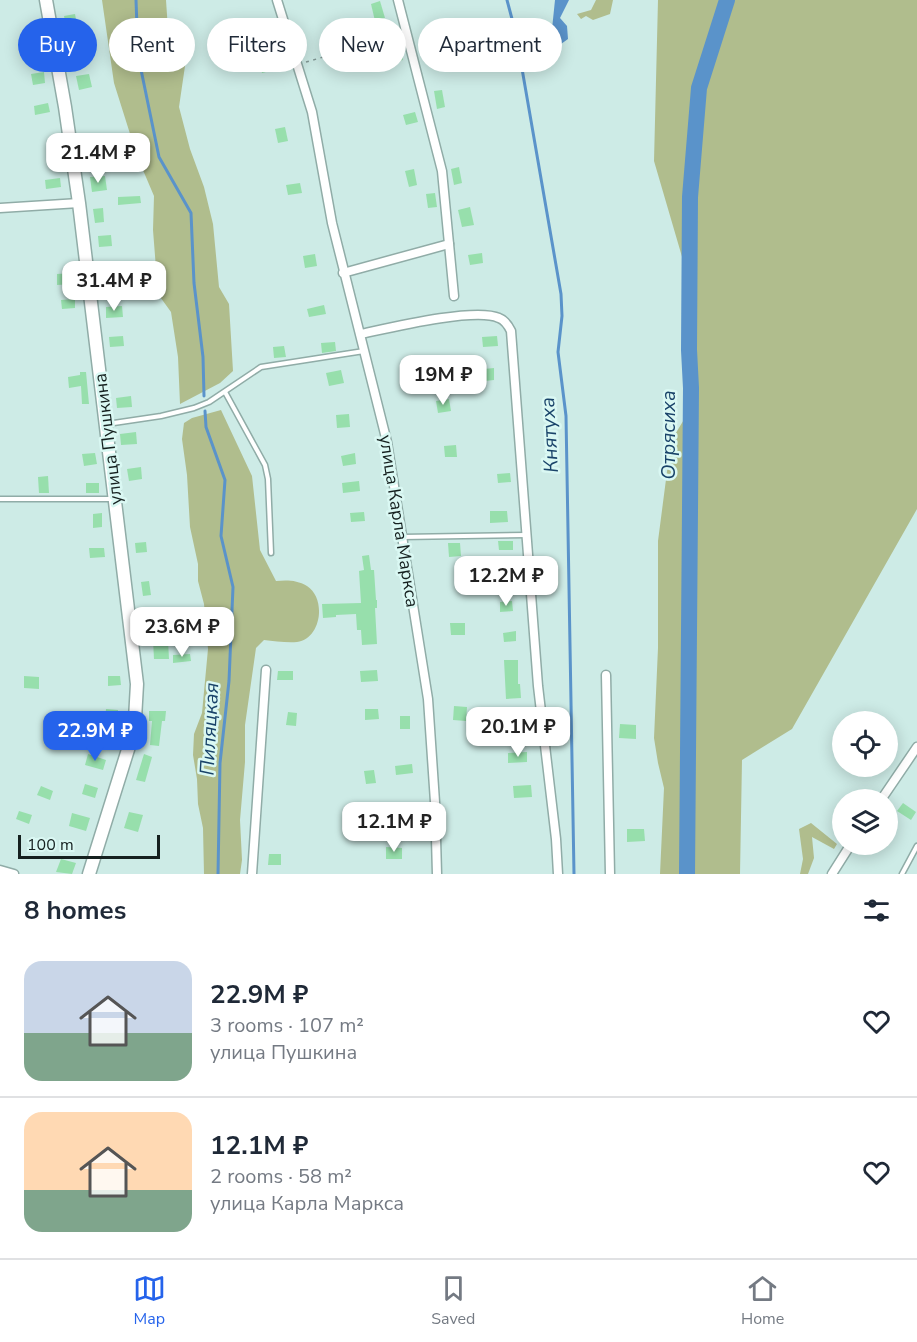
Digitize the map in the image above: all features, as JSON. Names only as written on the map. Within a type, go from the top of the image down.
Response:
[{"type":"street","name":"улица Пушкина","points":[[45,0],[65,107],[79,203],[136,665],[137,704],[131,740],[89,874]]},
{"type":"street","name":"улица Карла Маркса","points":[[277,0],[283,18]]},
{"type":"street","points":[[398,0],[402,18]]},
{"type":"street","points":[[406,33],[442,171],[454,296]]},
{"type":"street","name":"улица Карла Маркса","points":[[299,72],[317,131],[328,205],[343,273],[361,334],[387,442],[428,699],[437,874]]},
{"type":"street","points":[[0,208],[79,203]]},
{"type":"street","points":[[343,273],[449,244]]},
{"type":"street","points":[[361,334],[475,314],[493,316],[504,321],[511,331],[538,686],[556,838],[558,874]]},
{"type":"street","points":[[252,874],[266,670]]},
{"type":"street","points":[[606,675],[610,874]]},
{"type":"street","points":[[888,789],[917,747]]},
{"type":"street","points":[[832,874],[844,855]]},
{"type":"street","points":[[0,870],[14,874]]},
{"type":"lane","points":[[106,424],[180,412],[209,402],[250,372],[261,367],[365,351]]},
{"type":"lane","points":[[225,392],[264,465],[268,479],[272,553]]},
{"type":"lane","points":[[0,499],[116,499]]},
{"type":"lane","points":[[401,537],[527,535]]},
{"type":"lane","points":[[902,874],[917,846]]},
{"type":"green space","points":[[102,0],[166,0],[167,18],[109,18],[109,48]]},
{"type":"green space","points":[[596,0],[613,0],[610,14],[593,20],[586,16],[581,19],[577,14],[591,10]]},
{"type":"green space","points":[[658,0],[917,0],[917,509],[792,729],[742,760],[740,874],[660,874],[664,788],[654,738],[658,648],[658,541],[671,441],[691,408],[697,308],[654,161]]},
{"type":"green space","points":[[112,72],[184,72],[179,107],[213,224],[219,287],[229,304],[233,371],[220,383],[180,404],[178,357],[171,312],[158,294],[153,230],[154,196],[137,156]]},
{"type":"green space","points":[[221,410],[252,476],[260,550],[276,581],[292,581],[307,586],[313,592],[319,609],[316,626],[312,634],[305,639],[297,642],[264,640],[256,648],[245,725],[245,762],[240,820],[242,860],[240,874],[204,874],[203,828],[193,755],[194,734],[202,713],[208,649],[204,604],[190,527],[182,439],[184,423],[192,418]]},
{"type":"green space","points":[[811,823],[832,840],[832,848],[812,837],[814,858],[808,874],[800,874],[803,859],[799,829]]},
{"type":"water","points":[[555,0],[569,0],[560,18],[553,18]]},
{"type":"water","points":[[562,20],[567,26],[568,39],[562,43]]},
{"type":"building","points":[[380,1],[385,18],[374,18],[371,4]]},
{"type":"building","points":[[75,14],[76,18],[64,18],[64,16]]},
{"type":"building","points":[[44,72],[45,83],[33,85],[31,74]]},
{"type":"building","points":[[89,74],[92,87],[79,90],[76,76]]},
{"type":"building","points":[[442,90],[445,107],[437,109],[434,91]]},
{"type":"building","points":[[48,103],[50,112],[35,115],[34,106]]},
{"type":"building","points":[[415,112],[418,122],[406,125],[403,115]]},
{"type":"building","points":[[285,127],[288,141],[278,143],[275,129]]},
{"type":"building","points":[[459,167],[462,183],[454,185],[451,169]]},
{"type":"building","points":[[414,169],[417,185],[409,187],[405,171]]},
{"type":"building","points":[[105,176],[107,190],[92,192],[90,177]]},
{"type":"building","points":[[60,178],[61,187],[46,189],[45,180]]},
{"type":"building","points":[[300,183],[302,193],[288,195],[286,185]]},
{"type":"building","points":[[435,193],[437,207],[428,208],[426,194]]},
{"type":"building","points":[[140,196],[141,203],[118,205],[118,197]]},
{"type":"building","points":[[470,207],[474,225],[462,227],[458,210]]},
{"type":"building","points":[[103,208],[104,222],[95,223],[93,209]]},
{"type":"building","points":[[111,235],[112,246],[99,247],[98,236]]},
{"type":"building","points":[[482,253],[483,263],[470,265],[468,255]]},
{"type":"building","points":[[315,254],[317,266],[305,268],[303,256]]},
{"type":"building","points":[[110,264],[111,277],[102,277],[101,265]]},
{"type":"building","points":[[73,273],[74,284],[57,285],[57,274]]},
{"type":"building","points":[[75,299],[75,308],[62,309],[61,300]]},
{"type":"building","points":[[324,305],[326,314],[309,317],[307,309]]},
{"type":"building","points":[[122,306],[123,317],[106,318],[106,307]]},
{"type":"building","points":[[123,336],[124,346],[110,347],[109,337]]},
{"type":"building","points":[[497,336],[498,346],[483,347],[482,337]]},
{"type":"building","points":[[335,342],[336,351],[322,353],[321,343]]},
{"type":"building","points":[[284,346],[286,357],[274,358],[273,347]]},
{"type":"building","points":[[494,368],[494,380],[485,381],[484,369]]},
{"type":"building","points":[[341,370],[344,383],[329,386],[326,373]]},
{"type":"building","points":[[80,372],[86,372],[89,404],[82,404],[81,386],[69,388],[68,377],[80,375]]},
{"type":"building","points":[[131,396],[132,407],[117,408],[116,398]]},
{"type":"building","points":[[449,399],[451,411],[438,413],[436,401]]},
{"type":"building","points":[[349,414],[350,427],[337,428],[336,415]]},
{"type":"building","points":[[136,432],[137,444],[121,445],[120,434]]},
{"type":"building","points":[[456,445],[457,457],[445,457],[444,446]]},
{"type":"building","points":[[95,453],[97,464],[84,466],[82,454]]},
{"type":"building","points":[[355,453],[356,464],[343,466],[341,456]]},
{"type":"building","points":[[141,467],[142,479],[129,481],[127,469]]},
{"type":"building","points":[[510,473],[511,482],[498,483],[497,474]]},
{"type":"building","points":[[48,476],[49,493],[39,493],[38,477]]},
{"type":"building","points":[[359,481],[360,491],[343,493],[342,483]]},
{"type":"building","points":[[86,483],[99,483],[99,493],[86,493]]},
{"type":"building","points":[[490,511],[507,511],[508,522],[490,523]]},
{"type":"building","points":[[364,512],[365,521],[351,522],[350,513]]},
{"type":"building","points":[[102,513],[102,527],[93,528],[93,514]]},
{"type":"building","points":[[498,541],[513,541],[513,550],[499,550]]},
{"type":"building","points":[[146,542],[147,552],[136,553],[135,543]]},
{"type":"building","points":[[448,543],[460,543],[461,556],[449,557]]},
{"type":"building","points":[[89,548],[104,548],[105,557],[90,558]]},
{"type":"building","points":[[369,555],[371,570],[374,570],[377,600],[377,608],[375,608],[377,644],[362,645],[361,630],[357,630],[356,614],[323,618],[322,604],[361,603],[359,571],[364,570],[362,556]]},
{"type":"building","points":[[497,566],[509,566],[510,575],[497,576]]},
{"type":"building","points":[[149,581],[151,595],[143,596],[141,582]]},
{"type":"building","points":[[512,601],[513,611],[500,612],[500,602]]},
{"type":"building","points":[[450,623],[465,623],[465,635],[451,635]]},
{"type":"building","points":[[516,631],[516,641],[504,642],[503,633]]},
{"type":"building","points":[[153,640],[168,640],[169,659],[154,659]]},
{"type":"building","points":[[190,654],[191,661],[173,663],[173,655]]},
{"type":"building","points":[[504,660],[518,660],[518,684],[520,684],[521,698],[506,699]]},
{"type":"building","points":[[377,670],[378,681],[361,682],[360,671]]},
{"type":"building","points":[[278,671],[293,671],[293,680],[277,680]]},
{"type":"building","points":[[24,676],[39,677],[39,689],[24,688]]},
{"type":"building","points":[[108,676],[120,676],[121,685],[108,686]]},
{"type":"building","points":[[454,706],[467,707],[466,721],[453,720]]},
{"type":"building","points":[[106,709],[118,710],[118,720],[105,720]]},
{"type":"building","points":[[365,709],[378,709],[379,719],[365,720]]},
{"type":"building","points":[[149,711],[166,711],[165,721],[162,721],[159,746],[150,745],[152,721],[149,721]]},
{"type":"building","points":[[288,712],[297,713],[296,726],[286,725]]},
{"type":"building","points":[[400,716],[410,716],[410,729],[400,729]]},
{"type":"building","points":[[523,720],[524,731],[512,732],[511,721]]},
{"type":"building","points":[[620,724],[636,725],[636,739],[619,738]]},
{"type":"building","points":[[79,728],[90,730],[87,742],[77,740]]},
{"type":"building","points":[[527,752],[527,762],[508,763],[508,753]]},
{"type":"building","points":[[88,754],[106,760],[103,770],[85,765]]},
{"type":"building","points":[[144,754],[152,757],[145,782],[136,780]]},
{"type":"building","points":[[412,764],[413,773],[396,775],[395,766]]},
{"type":"building","points":[[374,770],[376,783],[366,784],[364,771]]},
{"type":"building","points":[[85,784],[98,788],[95,798],[82,794]]},
{"type":"building","points":[[531,785],[532,797],[514,798],[513,786]]},
{"type":"building","points":[[41,786],[53,791],[50,800],[37,795]]},
{"type":"building","points":[[903,803],[916,812],[911,820],[898,810]]},
{"type":"building","points":[[413,808],[414,818],[396,818],[395,809]]},
{"type":"building","points":[[19,811],[32,815],[29,824],[16,819]]},
{"type":"building","points":[[129,812],[143,815],[138,832],[124,828]]},
{"type":"building","points":[[72,813],[90,818],[86,831],[69,826]]},
{"type":"building","points":[[367,823],[380,825],[379,835],[366,834]]},
{"type":"building","points":[[627,829],[644,829],[645,841],[627,842]]},
{"type":"building","points":[[386,847],[402,848],[402,859],[386,859]]},
{"type":"building","points":[[269,854],[281,854],[281,865],[268,865]]},
{"type":"building","points":[[61,859],[76,863],[72,874],[56,872]]},
{"type":"waterway","name":"Пиляцкая","points":[[136,0],[138,55],[159,157],[191,213],[194,283],[203,357],[204,396]]},
{"type":"waterway","name":"Княтуха","points":[[507,0],[516,34],[561,294],[562,316],[558,352],[566,416],[574,874]]},
{"type":"waterway","name":"Отрясиха","points":[[687,874],[691,388],[689,350],[690,197],[699,88],[727,0]]},
{"type":"waterway","name":"Пиляцкая","points":[[205,411],[206,427],[225,480],[221,536],[233,587],[229,681],[220,763],[218,874]]}]
